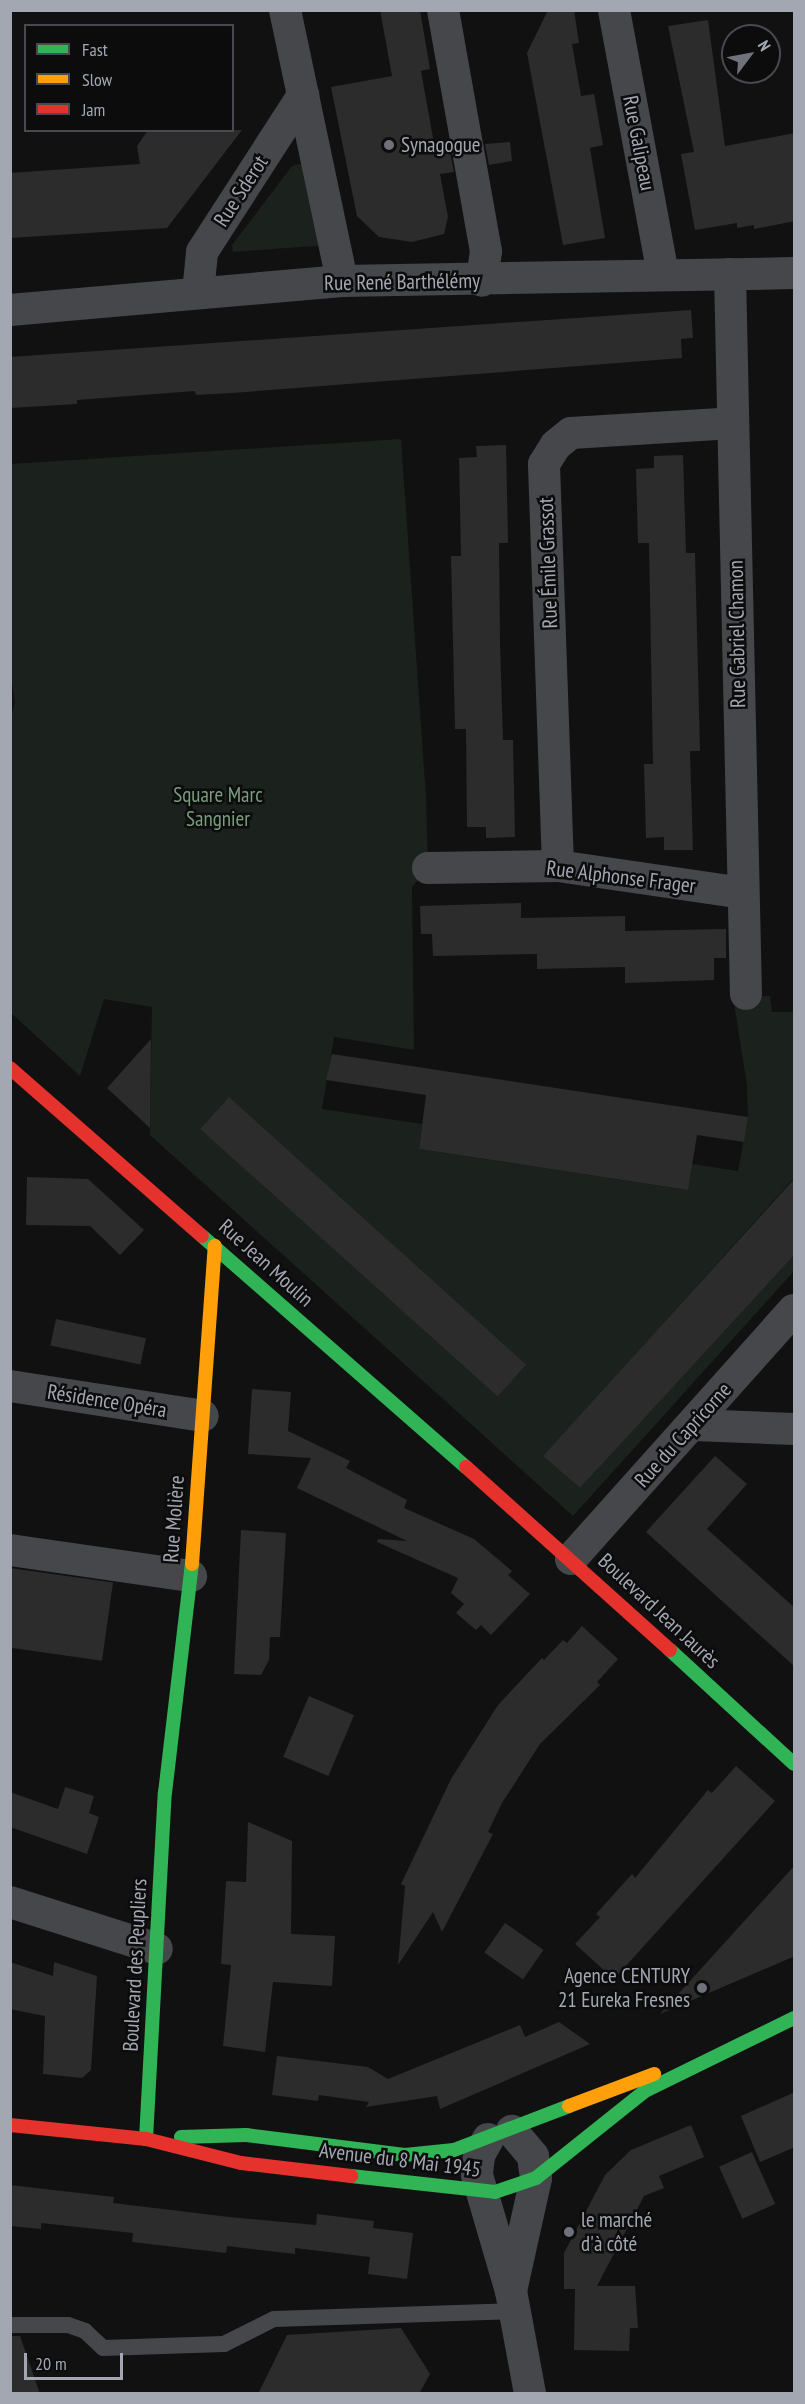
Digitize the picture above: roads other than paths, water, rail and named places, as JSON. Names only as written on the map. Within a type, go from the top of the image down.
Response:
[{"type":"street","points":[[285,10],[342,282]]},
{"type":"street","points":[[443,10],[486,251],[482,280]]},
{"type":"street","name":"Rue Galipeau","points":[[614,10],[663,275]]},
{"type":"street","name":"Rue Sderot","points":[[198,292],[202,252],[303,95]]},
{"type":"street","name":"Rue René Barthélémy","points":[[10,310],[198,292],[342,282],[795,273]]},
{"type":"street","name":"Rue Gabriel Chamon","points":[[730,274],[746,994]]},
{"type":"street","name":"Rue Émile Grassot","points":[[558,866],[544,464],[556,445],[571,433],[733,423]]},
{"type":"street","name":"Rue Alphonse Frager","points":[[428,867],[558,866],[743,892]]},
{"type":"street","name":"Rue Jean Moulin","points":[[10,1068],[493,1490]]},
{"type":"street","name":"Rue Molière","points":[[165,1793],[191,1576],[216,1246]]},
{"type":"street","name":"Rue du Capricorne","points":[[571,1559],[795,1310]]},
{"type":"street","name":"Résidence Opéra","points":[[10,1386],[203,1416]]},
{"type":"street","points":[[693,1425],[795,1429]]},
{"type":"street","name":"Boulevard Jean Jaurès","points":[[493,1490],[795,1764]]},
{"type":"street","points":[[10,1550],[191,1576]]},
{"type":"street","name":"Boulevard des Peupliers","points":[[146,2139],[165,1793]]},
{"type":"street","points":[[10,1902],[157,1949]]},
{"type":"street","name":"Avenue du 8 Mai 1945","points":[[10,2125],[146,2139],[242,2163],[414,2181],[481,2193],[511,2189],[536,2178],[645,2091],[685,2068],[795,2018]]},
{"type":"street","name":"Avenue du 8 Mai 1945","points":[[146,2139],[246,2135],[405,2155],[454,2150],[500,2135],[609,2088],[685,2068]]},
{"type":"street","points":[[512,2301],[536,2178],[533,2156],[500,2135],[479,2155],[477,2175],[512,2301],[531,2394]]},
{"type":"lane","points":[[10,2325],[68,2325],[85,2331],[103,2348],[224,2344],[274,2319],[512,2301]]},
{"type":"place","name":"Synagogue","points":[[389,145]]},
{"type":"place","name":"Agence CENTURY 21 Eureka Fresnes","points":[[702,1988]]},
{"type":"place","name":"le marché d'à côté","points":[[569,2232]]},
{"type":"park label","name":"Square Marc Sangnier","points":[[218,807]]}]
